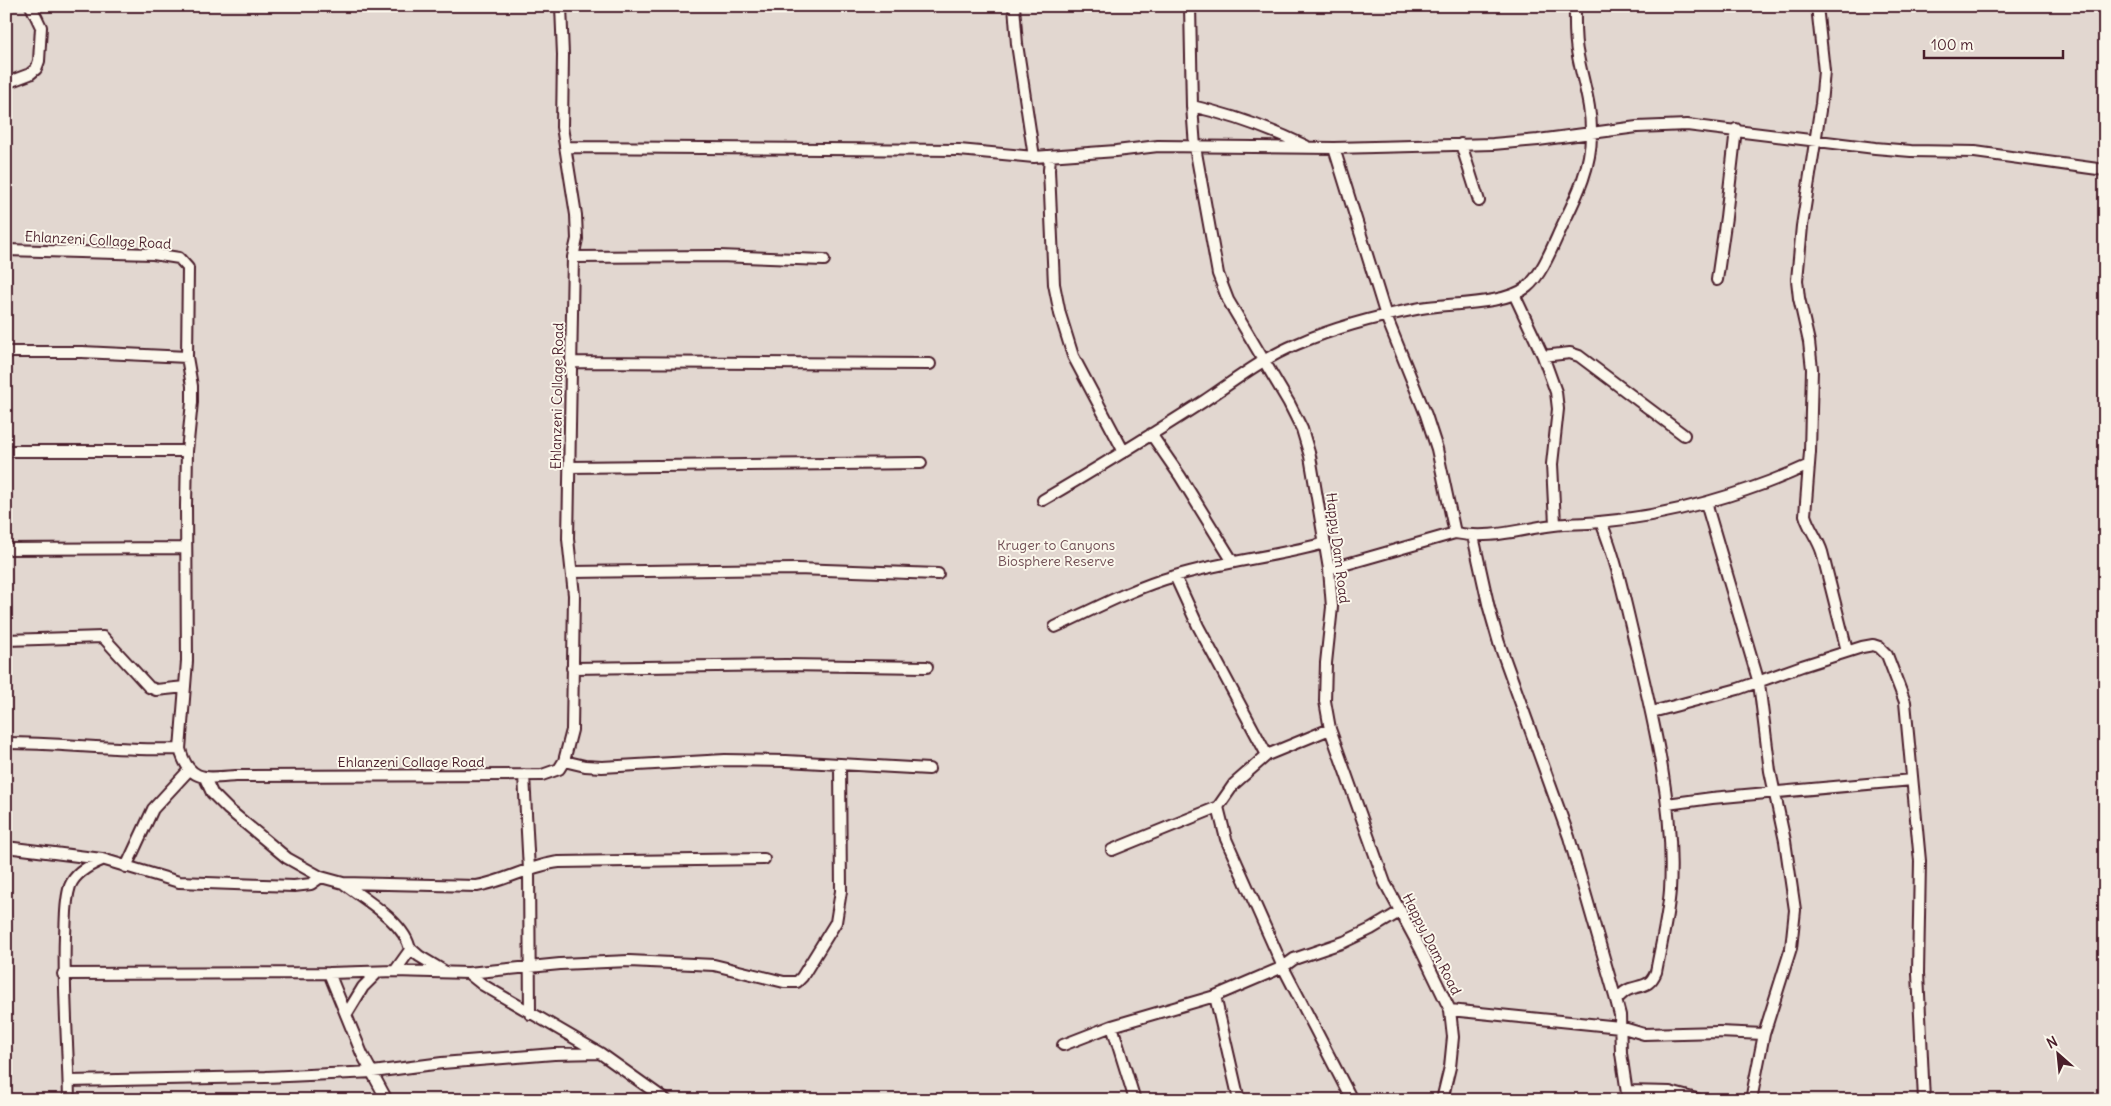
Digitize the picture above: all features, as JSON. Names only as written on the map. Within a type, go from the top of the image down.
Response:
[{"type":"street","points":[[6,83],[30,74],[36,69],[39,61],[41,28],[31,6]]},
{"type":"street","name":"Ehlanzeni Collage Road","points":[[205,778],[236,776],[524,775],[550,773],[559,769],[564,761],[572,730],[574,595],[568,539],[574,257],[577,239],[576,215],[562,127],[563,64],[561,6]]},
{"type":"street","points":[[1014,6],[1017,44],[1034,157]]},
{"type":"street","name":"Happy Dam Road","points":[[1190,6],[1192,106],[1195,147],[1218,274],[1228,300],[1289,403],[1302,429],[1310,456],[1329,569],[1332,607],[1326,663],[1325,701],[1330,729],[1385,882],[1450,1010],[1453,1037],[1452,1052],[1442,1100]]},
{"type":"street","points":[[1043,500],[1124,452],[1264,361],[1295,344],[1386,316],[1424,308],[1489,300],[1514,294],[1523,290],[1535,279],[1579,192],[1588,162],[1592,134],[1577,54],[1575,6]]},
{"type":"street","points":[[1817,6],[1824,71],[1816,141],[1802,226],[1797,280],[1809,342],[1812,369],[1809,465],[1805,515],[1818,539],[1847,651]]},
{"type":"street","points":[[1192,106],[1224,113],[1263,126],[1310,148]]},
{"type":"street","points":[[566,147],[959,150],[1034,157],[1158,146],[1334,148],[1460,144],[1538,140],[1651,125],[1687,125],[1912,151],[1975,152],[2105,170]]},
{"type":"street","points":[[1717,280],[1736,130]]},
{"type":"street","points":[[1460,144],[1479,201]]},
{"type":"street","points":[[1334,148],[1386,316],[1426,415],[1437,449],[1456,533]]},
{"type":"street","points":[[1050,156],[1049,178],[1054,284],[1060,314],[1073,356],[1124,452]]},
{"type":"street","name":"Ehlanzeni Collage Road","points":[[6,250],[153,254],[179,258],[188,268],[187,357],[192,402],[187,451],[187,661],[180,749],[183,761],[189,770]]},
{"type":"street","points":[[574,257],[718,256],[824,260]]},
{"type":"street","points":[[1514,294],[1554,384],[1558,409],[1552,464],[1555,524]]},
{"type":"street","points":[[6,352],[82,352],[187,357]]},
{"type":"street","points":[[1543,356],[1570,353],[1579,356],[1684,435]]},
{"type":"street","points":[[573,362],[930,364]]},
{"type":"street","points":[[1151,434],[1180,476],[1233,562]]},
{"type":"street","points":[[6,451],[187,451]]},
{"type":"street","points":[[569,467],[921,463]]},
{"type":"street","points":[[1329,569],[1456,533],[1473,536],[1491,536],[1555,524],[1601,522],[1706,502],[1783,477],[1809,465]]},
{"type":"street","points":[[1706,502],[1759,683],[1766,744],[1793,890],[1794,926],[1791,948],[1764,1034],[1751,1100]]},
{"type":"street","points":[[1601,522],[1618,572],[1652,712],[1670,830],[1670,891],[1656,972],[1648,984],[1629,990],[1616,1000]]},
{"type":"street","points":[[1473,536],[1499,643],[1569,837],[1616,1000],[1628,1096],[1670,1092],[1700,1100]]},
{"type":"street","points":[[1054,627],[1136,590],[1175,576],[1233,562],[1294,552],[1325,543]]},
{"type":"street","points":[[6,549],[186,548]]},
{"type":"street","points":[[573,572],[797,569],[938,574]]},
{"type":"street","points":[[1175,576],[1198,626],[1267,755]]},
{"type":"street","points":[[6,640],[103,637],[149,687],[156,690],[184,687]]},
{"type":"street","points":[[1652,712],[1759,683],[1847,651],[1873,645],[1884,650],[1905,702],[1920,861],[1918,974],[1924,1100]]},
{"type":"street","points":[[572,668],[785,665],[927,667]]},
{"type":"street","points":[[1112,850],[1218,807],[1234,784],[1267,755],[1330,729]]},
{"type":"street","points":[[6,743],[55,743],[156,750],[180,749]]},
{"type":"street","points":[[564,761],[602,768],[726,760],[786,761],[929,770]]},
{"type":"street","points":[[63,974],[395,971],[468,973],[629,960],[714,965],[784,982],[797,982],[836,922],[839,910],[842,892],[840,764]]},
{"type":"street","points":[[126,866],[153,809],[189,770],[205,778],[212,793],[228,809],[287,858],[321,877],[343,883],[477,886],[494,883],[542,864],[559,862],[764,859]]},
{"type":"street","points":[[524,775],[529,870],[530,1014]]},
{"type":"street","points":[[1667,804],[1912,780]]},
{"type":"street","points":[[1218,807],[1226,839],[1283,967],[1352,1100]]},
{"type":"street","points":[[6,847],[102,860],[166,879],[203,884],[304,886],[321,877]]},
{"type":"street","points":[[69,1100],[63,974],[66,906],[70,885],[75,877],[83,870],[102,860]]},
{"type":"street","points":[[343,883],[390,919],[405,936],[410,948],[428,962],[446,972]]},
{"type":"street","points":[[1063,1045],[1112,1026],[1215,996],[1283,967],[1294,959],[1344,942],[1401,911]]},
{"type":"street","points":[[395,971],[408,955],[410,948]]},
{"type":"street","points":[[346,1015],[363,987],[378,972]]},
{"type":"street","points":[[329,973],[372,1072],[387,1100]]},
{"type":"street","points":[[468,973],[483,986],[600,1053],[666,1100]]},
{"type":"street","points":[[1215,996],[1239,1100]]},
{"type":"street","points":[[1450,1010],[1620,1027],[1644,1034],[1719,1032],[1764,1034]]},
{"type":"street","points":[[1112,1026],[1135,1100]]},
{"type":"street","points":[[69,1081],[266,1077],[372,1072],[442,1063],[554,1054],[600,1053]]},
{"type":"green space","name":"Kruger to Canyons Biosphere Reserve","points":[[6,6],[2105,6],[2105,1100],[6,1100]]}]
